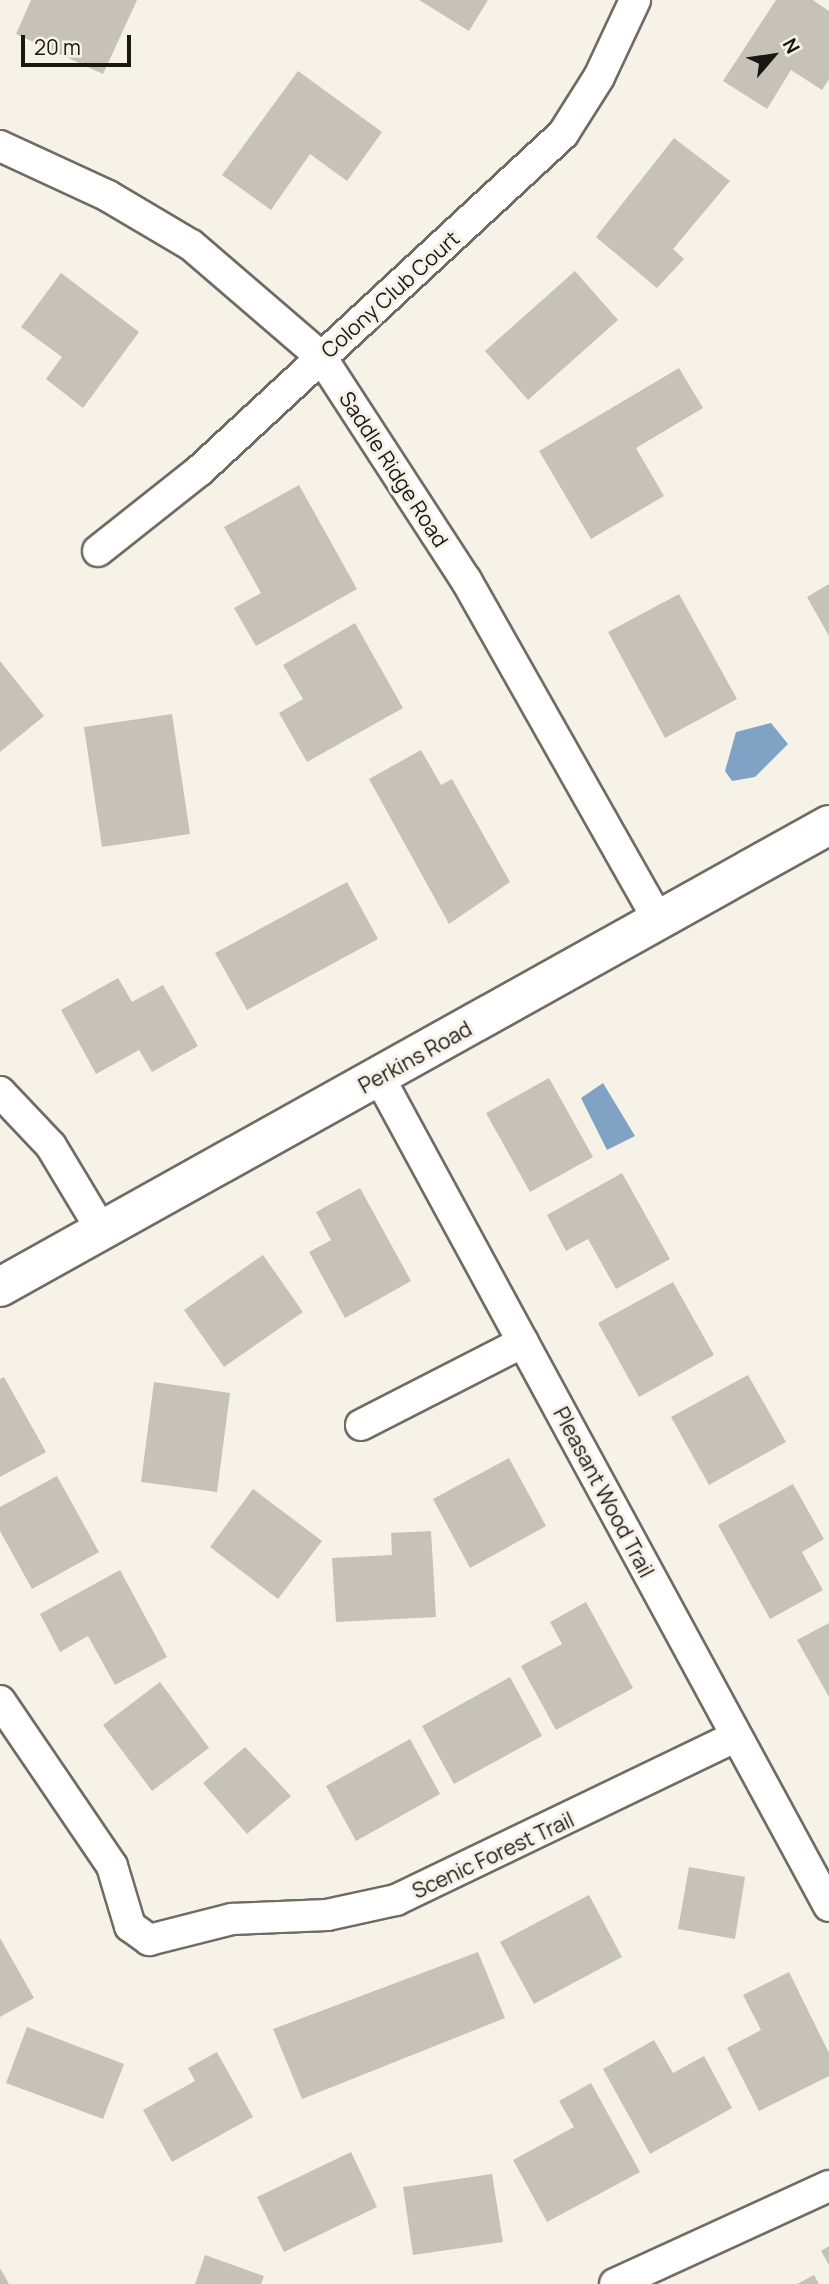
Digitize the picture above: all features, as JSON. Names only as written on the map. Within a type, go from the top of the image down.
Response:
[{"type":"main road","name":"Perkins Road","points":[[0,1287],[829,825]]},
{"type":"street","name":"Colony Club Court","points":[[98,551],[199,471],[563,134],[599,77],[635,0]]},
{"type":"street","name":"Saddle Ridge Road","points":[[0,146],[85,184],[191,245],[321,357],[466,580],[658,919]]},
{"type":"street","name":"Pleasant Wood Trail","points":[[379,1077],[829,1906]]},
{"type":"street","points":[[0,1093],[51,1146],[102,1231]]},
{"type":"street","points":[[361,1425],[523,1342]]},
{"type":"street","name":"Scenic Forest Trail","points":[[0,1701],[49,1781],[106,1856],[130,1926],[149,1940],[232,1919],[327,1915],[396,1900],[735,1737]]},
{"type":"street","points":[[615,2284],[829,2186]]},
{"type":"water","points":[[771,723],[788,744],[755,777],[732,781],[725,771],[736,732]]},
{"type":"water","points":[[603,1083],[635,1136],[607,1150],[581,1098]]},
{"type":"building","points":[[31,0],[137,0],[103,74],[16,34]]},
{"type":"building","points":[[419,0],[488,0],[469,31]]},
{"type":"building","points":[[776,0],[813,0],[829,11],[829,79],[822,90],[791,70],[767,109],[723,81]]},
{"type":"building","points":[[298,71],[382,132],[347,181],[310,154],[271,210],[222,175]]},
{"type":"building","points":[[674,138],[730,181],[673,249],[684,259],[657,288],[596,237]]},
{"type":"building","points":[[575,271],[618,320],[528,400],[485,351]]},
{"type":"building","points":[[61,273],[139,332],[83,408],[46,379],[62,357],[21,327]]},
{"type":"building","points":[[679,368],[703,408],[636,448],[664,496],[591,539],[539,451]]},
{"type":"building","points":[[299,485],[357,589],[256,646],[234,608],[261,593],[224,527]]},
{"type":"building","points":[[829,584],[829,636],[807,597]]},
{"type":"building","points":[[679,594],[737,699],[665,738],[608,632]]},
{"type":"building","points":[[355,623],[403,708],[307,762],[279,713],[303,699],[283,665]]},
{"type":"building","points":[[0,661],[44,716],[0,752]]},
{"type":"building","points":[[172,714],[190,834],[102,847],[84,727]]},
{"type":"building","points":[[421,750],[441,785],[452,779],[510,882],[449,924],[369,779]]},
{"type":"building","points":[[347,882],[378,939],[247,1010],[215,953]]},
{"type":"building","points":[[118,978],[132,1002],[163,985],[198,1046],[152,1072],[139,1050],[96,1074],[61,1010]]},
{"type":"building","points":[[549,1078],[593,1157],[530,1192],[486,1113]]},
{"type":"building","points":[[622,1173],[670,1259],[616,1289],[588,1239],[566,1251],[547,1215]]},
{"type":"building","points":[[360,1188],[411,1281],[345,1318],[309,1252],[331,1240],[316,1212]]},
{"type":"building","points":[[263,1255],[303,1312],[224,1367],[184,1310]]},
{"type":"building","points":[[673,1282],[714,1355],[639,1397],[598,1323]]},
{"type":"building","points":[[748,1375],[786,1442],[709,1485],[671,1417]]},
{"type":"building","points":[[4,1377],[46,1452],[0,1477],[0,1379]]},
{"type":"building","points":[[154,1382],[230,1393],[217,1492],[141,1482]]},
{"type":"building","points":[[509,1458],[546,1526],[470,1568],[433,1499]]},
{"type":"building","points":[[57,1476],[99,1552],[32,1589],[0,1531],[0,1507]]},
{"type":"building","points":[[793,1484],[824,1539],[802,1552],[823,1590],[770,1619],[718,1525]]},
{"type":"building","points":[[253,1489],[322,1541],[278,1599],[210,1547]]},
{"type":"building","points":[[431,1531],[436,1617],[336,1622],[332,1558],[392,1555],[391,1533]]},
{"type":"building","points":[[120,1570],[167,1657],[115,1685],[88,1636],[60,1652],[40,1614]]},
{"type":"building","points":[[586,1602],[633,1688],[556,1730],[521,1666],[562,1644],[550,1622]]},
{"type":"building","points":[[829,1623],[829,1697],[797,1640]]},
{"type":"building","points":[[510,1677],[542,1736],[454,1784],[422,1726]]},
{"type":"building","points":[[160,1682],[209,1748],[152,1791],[103,1725]]},
{"type":"building","points":[[410,1739],[440,1794],[356,1841],[326,1786]]},
{"type":"building","points":[[245,1747],[291,1796],[247,1834],[203,1783]]},
{"type":"building","points":[[689,1867],[745,1877],[735,1939],[678,1929]]},
{"type":"building","points":[[589,1895],[622,1957],[534,2004],[500,1942]]},
{"type":"building","points":[[0,1938],[34,1998],[0,2017]]},
{"type":"building","points":[[478,1952],[505,2018],[302,2099],[273,2029]]},
{"type":"building","points":[[789,1972],[829,2053],[829,2076],[759,2111],[727,2048],[761,2030],[743,1995]]},
{"type":"building","points":[[27,2027],[124,2064],[103,2119],[6,2083]]},
{"type":"building","points":[[654,2040],[673,2073],[704,2056],[732,2108],[650,2154],[603,2069]]},
{"type":"building","points":[[217,2052],[253,2117],[172,2162],[143,2110],[195,2081],[188,2068]]},
{"type":"building","points":[[591,2083],[640,2172],[547,2222],[513,2160],[574,2127],[559,2101]]},
{"type":"building","points":[[351,2152],[377,2207],[284,2252],[257,2197]]},
{"type":"building","points":[[492,2174],[503,2242],[413,2255],[403,2187]]},
{"type":"building","points":[[829,2246],[829,2265],[821,2251]]},
{"type":"building","points":[[205,2255],[264,2276],[261,2284],[195,2284]]},
{"type":"building","points":[[0,2268],[9,2284],[0,2284]]},
{"type":"building","points":[[814,2275],[819,2284],[797,2284]]}]
